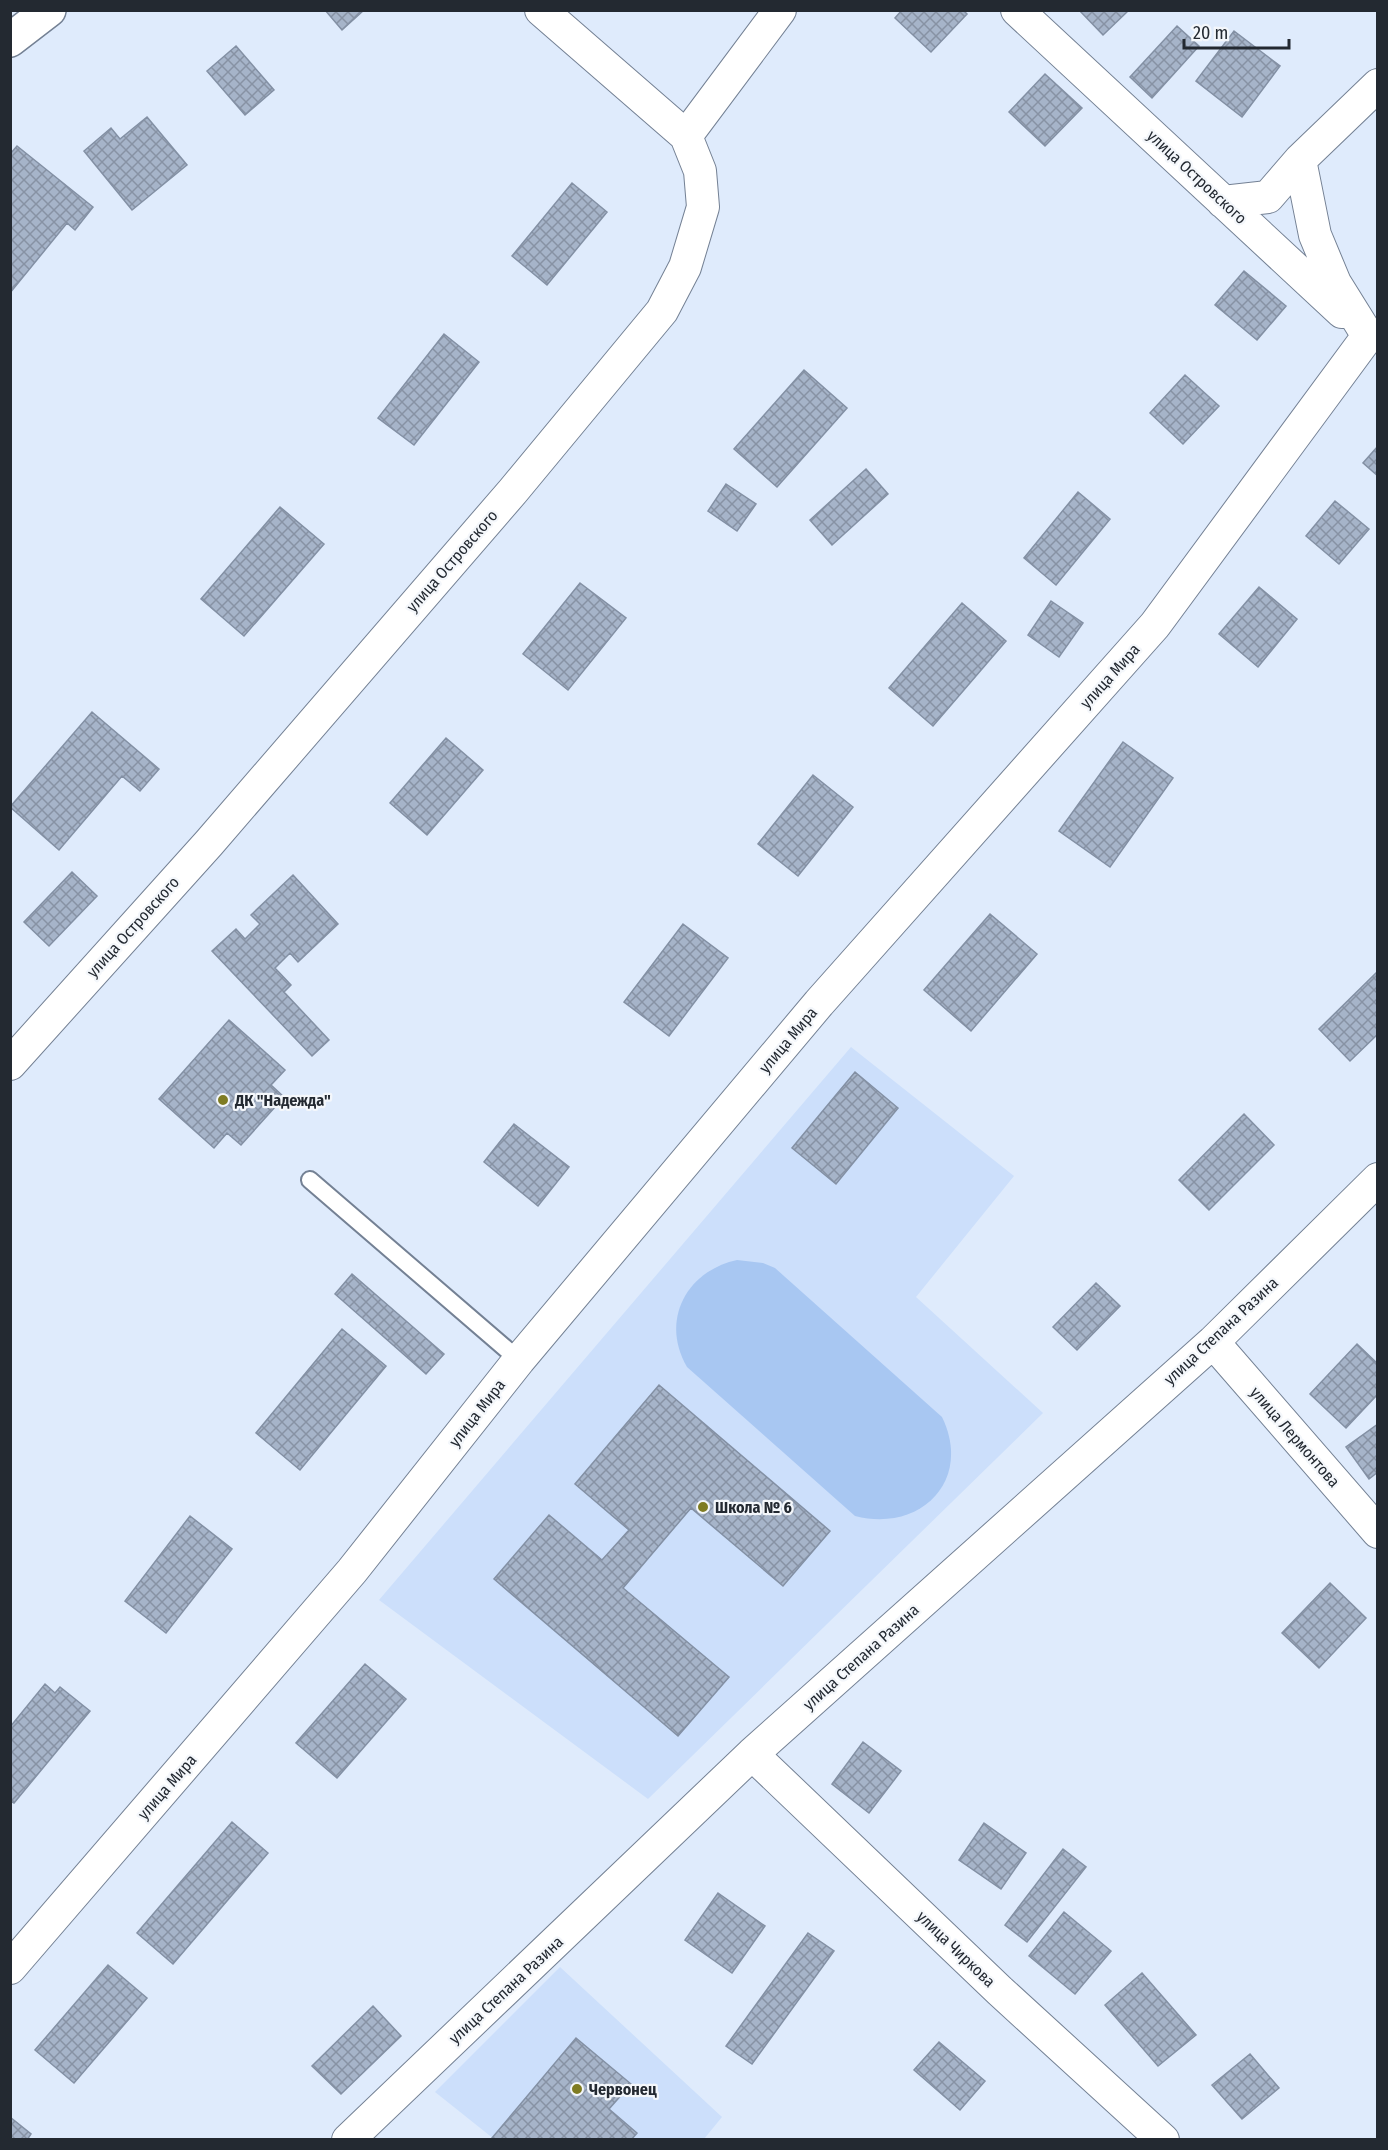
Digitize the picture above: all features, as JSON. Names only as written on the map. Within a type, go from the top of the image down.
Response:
[{"type":"street","points":[[10,40],[49,10]]},
{"type":"street","points":[[541,10],[686,136],[780,10]]},
{"type":"street","name":"улица Островского","points":[[1017,10],[1373,339]]},
{"type":"street","points":[[1223,202],[1268,197],[1300,160],[1377,86]]},
{"type":"street","name":"улица Островского","points":[[10,1064],[248,798],[513,490],[662,311],[685,267],[703,207],[700,171],[686,136]]},
{"type":"street","points":[[1300,160],[1315,236],[1335,284],[1373,339]]},
{"type":"street","name":"улица Мира","points":[[10,1968],[352,1571],[519,1360],[819,1003],[1155,625],[1373,339]]},
{"type":"street","name":"улица Степана Разина","points":[[348,2139],[752,1754],[1213,1342],[1377,1179]]},
{"type":"street","name":"улица Лермонтова","points":[[1213,1342],[1377,1532]]},
{"type":"street","name":"улица Чиркова","points":[[752,1754],[1000,1991],[1163,2139]]},
{"type":"lane","points":[[310,1180],[519,1360]]},
{"type":"shaded area","name":"Школа № 6","points":[[851,1047],[1014,1176],[916,1297],[1043,1413],[648,1799],[379,1600]]},
{"type":"shaded area","points":[[737,1260],[763,1263],[775,1268],[942,1417],[950,1440],[951,1462],[945,1481],[934,1497],[919,1509],[900,1517],[879,1519],[855,1516],[687,1367],[679,1350],[676,1332],[683,1300],[704,1275],[719,1266]]},
{"type":"shaded area","points":[[560,1967],[722,2117],[704,2139],[494,2139],[435,2092]]},
{"type":"building","points":[[325,10],[364,10],[342,30]]},
{"type":"building","points":[[902,10],[963,10],[967,14],[931,52],[895,18]]},
{"type":"building","points":[[1079,10],[1129,10],[1103,35]]},
{"type":"building","points":[[1177,26],[1199,46],[1152,98],[1130,77]]},
{"type":"building","points":[[1234,31],[1280,66],[1242,117],[1196,81]]},
{"type":"building","points":[[236,46],[274,90],[245,115],[207,71]]},
{"type":"building","points":[[1045,74],[1082,108],[1045,146],[1009,112]]},
{"type":"building","points":[[147,117],[187,165],[132,210],[84,151],[111,128],[120,139]]},
{"type":"building","points":[[17,146],[93,207],[75,230],[67,223],[10,293],[10,154]]},
{"type":"building","points":[[572,183],[607,212],[547,285],[512,256]]},
{"type":"building","points":[[1244,271],[1286,306],[1257,340],[1215,305]]},
{"type":"building","points":[[444,334],[479,362],[414,445],[378,418]]},
{"type":"building","points":[[804,370],[847,408],[777,487],[734,449]]},
{"type":"building","points":[[1185,375],[1219,406],[1183,444],[1150,413]]},
{"type":"building","points":[[1378,446],[1378,476],[1363,463]]},
{"type":"building","points":[[866,469],[888,494],[832,545],[810,520]]},
{"type":"building","points":[[726,484],[756,504],[737,531],[708,511]]},
{"type":"building","points":[[1078,492],[1110,519],[1056,585],[1024,558]]},
{"type":"building","points":[[1335,501],[1369,529],[1339,564],[1306,536]]},
{"type":"building","points":[[280,507],[324,544],[244,636],[201,599]]},
{"type":"building","points":[[580,583],[626,618],[568,690],[523,654]]},
{"type":"building","points":[[1259,587],[1297,619],[1258,667],[1219,634]]},
{"type":"building","points":[[1051,601],[1083,623],[1059,657],[1028,635]]},
{"type":"building","points":[[962,603],[1006,641],[933,726],[889,688]]},
{"type":"building","points":[[92,712],[159,769],[140,791],[122,776],[59,850],[10,807]]},
{"type":"building","points":[[446,738],[483,770],[427,835],[390,803]]},
{"type":"building","points":[[1123,742],[1173,778],[1110,867],[1059,831]]},
{"type":"building","points":[[813,775],[853,807],[798,876],[758,844]]},
{"type":"building","points":[[72,872],[97,896],[49,946],[24,922]]},
{"type":"building","points":[[293,875],[338,924],[298,962],[290,953],[275,968],[291,985],[284,992],[329,1040],[312,1056],[212,951],[236,929],[245,939],[260,924],[251,915]]},
{"type":"building","points":[[990,914],[1037,954],[971,1031],[924,990]]},
{"type":"building","points":[[683,924],[728,958],[669,1036],[624,1002]]},
{"type":"building","points":[[1378,971],[1378,1034],[1350,1061],[1319,1029]]},
{"type":"building","points":[[229,1020],[285,1070],[271,1085],[284,1097],[241,1145],[227,1133],[214,1148],[159,1099]]},
{"type":"building","points":[[855,1072],[898,1108],[836,1184],[792,1148]]},
{"type":"building","points":[[1244,1114],[1274,1145],[1209,1210],[1179,1180]]},
{"type":"building","points":[[514,1124],[569,1167],[538,1206],[484,1162]]},
{"type":"building","points":[[352,1274],[444,1354],[426,1374],[335,1294]]},
{"type":"building","points":[[1096,1283],[1120,1306],[1077,1350],[1053,1327]]},
{"type":"building","points":[[342,1329],[386,1366],[300,1470],[256,1433]]},
{"type":"building","points":[[1357,1344],[1378,1364],[1378,1394],[1346,1428],[1310,1394]]},
{"type":"building","points":[[659,1385],[830,1531],[783,1586],[691,1508],[623,1588],[729,1677],[678,1736],[494,1579],[549,1515],[602,1560],[629,1530],[575,1484]]},
{"type":"building","points":[[1378,1424],[1378,1472],[1369,1479],[1346,1447]]},
{"type":"building","points":[[190,1516],[232,1549],[166,1633],[125,1601]]},
{"type":"building","points":[[1330,1583],[1366,1618],[1319,1668],[1282,1633]]},
{"type":"building","points":[[365,1664],[406,1699],[337,1778],[296,1743]]},
{"type":"building","points":[[45,1684],[55,1693],[60,1687],[90,1711],[14,1803],[10,1801],[10,1727]]},
{"type":"building","points":[[863,1742],[901,1771],[869,1813],[832,1784]]},
{"type":"building","points":[[232,1822],[268,1853],[173,1964],[137,1933]]},
{"type":"building","points":[[984,1823],[1026,1853],[1001,1889],[959,1860]]},
{"type":"building","points":[[1063,1849],[1086,1867],[1027,1942],[1005,1925]]},
{"type":"building","points":[[718,1893],[765,1926],[732,1973],[685,1940]]},
{"type":"building","points":[[1064,1912],[1111,1951],[1075,1994],[1029,1956]]},
{"type":"building","points":[[808,1933],[834,1951],[752,2064],[726,2046]]},
{"type":"building","points":[[108,1965],[147,1998],[74,2083],[35,2050]]},
{"type":"building","points":[[1142,1973],[1196,2035],[1158,2066],[1105,2005]]},
{"type":"building","points":[[373,2006],[401,2036],[341,2094],[312,2066]]},
{"type":"building","points":[[576,2038],[631,2084],[609,2109],[637,2133],[631,2140],[494,2140],[492,2138]]},
{"type":"building","points":[[939,2042],[985,2081],[960,2110],[914,2070]]},
{"type":"building","points":[[1250,2054],[1279,2088],[1242,2119],[1212,2085]]},
{"type":"building","points":[[10,2117],[31,2134],[27,2140],[10,2140]]},
{"type":"place","name":"ДК \"Надежда\"","points":[[223,1100]]},
{"type":"place","name":"Школа № 6","points":[[703,1507]]},
{"type":"place","name":"Червонец","points":[[577,2089]]}]
